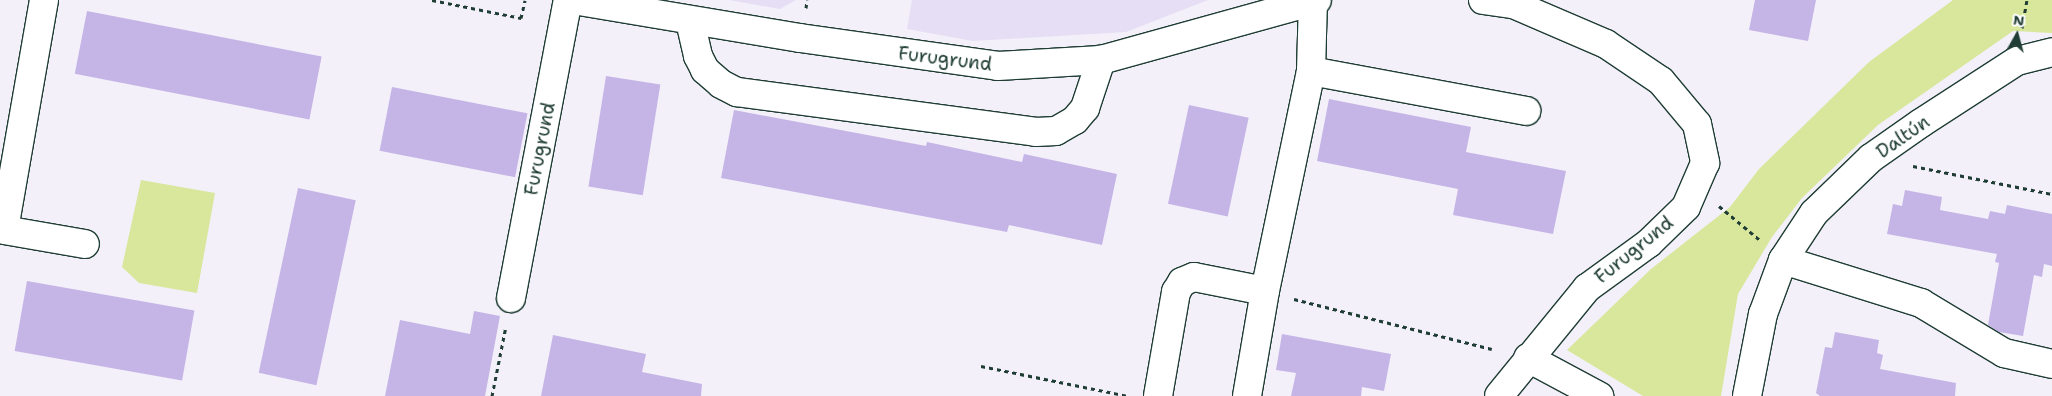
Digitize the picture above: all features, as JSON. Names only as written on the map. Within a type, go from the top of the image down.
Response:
[{"type":"street","points":[[44,0],[4,230],[85,244]]},
{"type":"street","name":"Furugrund","points":[[511,298],[568,0]]},
{"type":"street","name":"Furugrund","points":[[573,0],[690,21],[998,66],[1101,60],[1314,0],[1311,71],[1265,291],[1247,396]]},
{"type":"street","name":"Furugrund","points":[[1483,0],[1512,4],[1606,44],[1661,81],[1697,124],[1705,163],[1697,188],[1686,207],[1649,244],[1587,288],[1528,358],[1499,396]]},
{"type":"street","points":[[690,21],[698,56],[705,70],[721,84],[737,92],[1036,132],[1056,131],[1075,120],[1085,108],[1101,60]]},
{"type":"street","name":"Daltún","points":[[1747,396],[1762,314],[1783,260],[1814,213],[1871,158],[2017,61],[2052,52]]},
{"type":"street","points":[[1311,71],[1526,111]]},
{"type":"street","points":[[1783,260],[1921,302],[2004,353],[2052,364]]},
{"type":"street","points":[[1158,396],[1176,292],[1182,282],[1194,277],[1265,291]]},
{"type":"street","points":[[1528,358],[1600,396]]},
{"type":"path","points":[[432,0],[520,18],[525,0]]},
{"type":"path","points":[[1871,158],[2052,194]]},
{"type":"path","points":[[1697,188],[1783,260]]},
{"type":"path","points":[[1265,291],[1492,349]]},
{"type":"path","points":[[492,396],[511,298]]},
{"type":"path","points":[[980,366],[1131,396]]},
{"type":"shaded area","points":[[729,0],[796,0],[780,9]]},
{"type":"shaded area","points":[[912,0],[1208,0],[1126,32],[973,41],[907,29]]},
{"type":"green space","points":[[1953,0],[2052,0],[2052,33],[2013,31],[1878,125],[1802,198],[1772,237],[1738,294],[1721,396],[1643,396],[1567,350],[1651,269],[1730,207],[1759,169],[1869,62]]},
{"type":"green space","points":[[141,180],[215,193],[197,293],[139,283],[122,267]]},
{"type":"building","points":[[1755,0],[1816,0],[1808,41],[1749,30]]},
{"type":"building","points":[[87,11],[322,57],[309,119],[75,74]]},
{"type":"building","points":[[606,76],[660,85],[643,195],[588,187]]},
{"type":"building","points":[[392,87],[527,113],[515,177],[380,151]]},
{"type":"building","points":[[1329,99],[1471,127],[1466,152],[1566,171],[1553,234],[1453,215],[1458,189],[1317,161]]},
{"type":"building","points":[[1189,105],[1249,118],[1228,216],[1168,204]]},
{"type":"building","points":[[734,110],[926,146],[927,142],[1022,162],[1024,154],[1117,174],[1102,245],[1009,225],[1007,232],[721,178]]},
{"type":"building","points":[[298,188],[356,200],[316,385],[259,373]]},
{"type":"building","points":[[1905,190],[1942,197],[1940,210],[1988,219],[1990,211],[2005,214],[2007,205],[2052,214],[2052,266],[2044,264],[2042,277],[2034,275],[2023,336],[1999,332],[1988,325],[1999,263],[1995,262],[1997,254],[1887,234],[1893,204],[1902,206]]},
{"type":"building","points":[[27,281],[194,311],[182,380],[15,351]]},
{"type":"building","points":[[474,311],[500,316],[485,396],[385,396],[400,320],[470,334]]},
{"type":"building","points":[[1835,332],[1879,340],[1877,353],[1883,355],[1880,369],[1956,383],[1955,396],[1820,396],[1816,393],[1825,347],[1832,348]]},
{"type":"building","points":[[1282,334],[1391,354],[1384,391],[1362,387],[1361,396],[1291,396],[1296,373],[1276,370]]},
{"type":"building","points":[[553,335],[646,354],[642,372],[702,384],[701,396],[541,396]]}]
